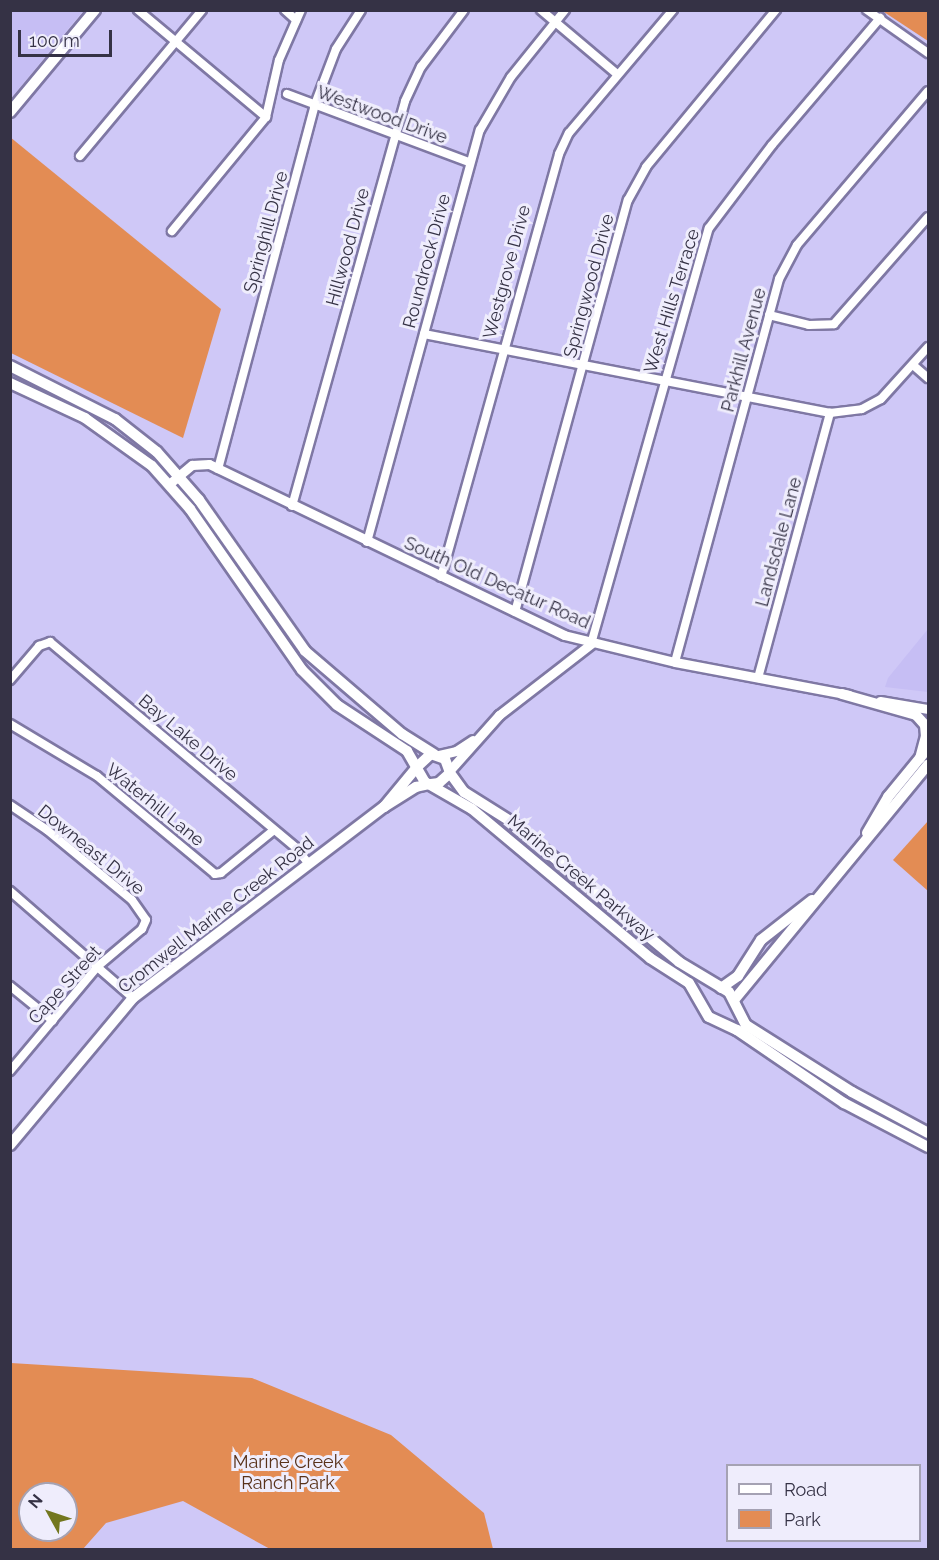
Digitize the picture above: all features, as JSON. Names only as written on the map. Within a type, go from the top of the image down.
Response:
[{"type":"main road","points":[[10,112],[95,10]]},
{"type":"main road","points":[[10,366],[115,419],[179,475],[299,643],[360,700],[402,734],[437,754],[450,772],[439,783],[430,784],[420,777],[418,766],[409,753],[337,705],[287,651],[169,484],[115,436],[10,383]]},
{"type":"main road","points":[[287,651],[299,643]]},
{"type":"main road","points":[[842,694],[916,715],[925,726],[924,761]]},
{"type":"main road","points":[[715,1020],[729,1015],[734,1002],[861,847],[924,761],[928,748]]},
{"type":"main road","points":[[418,766],[437,754]]},
{"type":"main road","name":"Cromwell Marine Creek Road","points":[[384,807],[418,766]]},
{"type":"main road","name":"Marine Creek Parkway","points":[[450,772],[464,792],[510,821],[678,962],[720,988]]},
{"type":"main road","name":"Marine Creek Parkway","points":[[430,784],[472,809],[650,958],[683,979],[694,988],[702,1005]]},
{"type":"main road","name":"Cromwell Marine Creek Road","points":[[10,1144],[133,998],[384,807],[416,787],[430,784]]},
{"type":"main road","points":[[825,891],[761,940],[738,976],[720,988],[707,993],[702,1005],[705,1014],[737,1030],[852,1108],[928,1147]]},
{"type":"main road","points":[[720,988],[734,1002],[746,1025],[852,1092],[928,1132]]},
{"type":"street","points":[[138,10],[266,117]]},
{"type":"street","points":[[80,156],[202,10]]},
{"type":"street","points":[[285,10],[296,20]]},
{"type":"street","points":[[172,231],[266,117],[279,60],[301,10]]},
{"type":"street","name":"Springhill Drive","points":[[218,469],[314,107],[336,49],[361,10]]},
{"type":"street","name":"Hillwood Drive","points":[[292,506],[394,136],[416,75],[464,10]]},
{"type":"street","points":[[541,10],[618,74]]},
{"type":"street","name":"Roundrock Drive","points":[[368,542],[469,162],[493,106],[565,10]]},
{"type":"street","name":"Westgrove Drive","points":[[441,577],[502,348],[559,154],[569,133],[673,10]]},
{"type":"street","name":"Springwood Drive","points":[[515,612],[636,183],[776,10]]},
{"type":"street","points":[[867,10],[928,53]]},
{"type":"street","name":"West Hills Terrace","points":[[591,644],[699,254],[714,217],[880,18]]},
{"type":"street","name":"Parkhill Avenue","points":[[675,662],[770,315],[792,252],[928,91]]},
{"type":"street","name":"Westwood Drive","points":[[287,94],[314,107],[469,162]]},
{"type":"street","points":[[770,315],[809,325],[834,324],[928,217]]},
{"type":"street","points":[[424,333],[663,382],[830,413],[862,410],[880,399],[928,347]]},
{"type":"street","points":[[913,365],[928,378]]},
{"type":"street","name":"Landsdale Lane","points":[[758,678],[830,413]]},
{"type":"street","name":"South Old Decatur Road","points":[[179,475],[196,463],[218,469],[515,612],[591,644],[928,709]]},
{"type":"street","points":[[169,484],[179,475]]},
{"type":"street","name":"Bay Lake Drive","points":[[10,680],[44,642],[54,645],[274,830],[308,863]]},
{"type":"street","points":[[450,772],[499,715],[591,644]]},
{"type":"street","name":"Waterhill Lane","points":[[10,724],[97,776],[215,873],[220,873],[274,830]]},
{"type":"street","points":[[437,754],[456,752],[476,739]]},
{"type":"street","name":"Downeast Drive","points":[[10,805],[47,830],[132,900],[146,923]]},
{"type":"street","points":[[10,891],[133,998]]},
{"type":"street","name":"Cape Street","points":[[10,1071],[98,966],[146,923]]},
{"type":"street","points":[[10,986],[53,1021]]},
{"type":"shaded area","points":[[10,11],[83,11],[11,98]]},
{"type":"shaded area","points":[[928,629],[928,692],[885,687],[888,678]]},
{"type":"green space","points":[[881,11],[928,11],[928,41],[884,12]]},
{"type":"green space","points":[[10,137],[221,309],[183,438],[11,353]]},
{"type":"green space","points":[[928,821],[928,891],[893,860]]},
{"type":"green space","name":"Marine Creek Ranch Park","points":[[11,1363],[252,1378],[391,1435],[484,1513],[493,1549],[270,1549],[183,1501],[106,1523],[83,1549],[11,1549]]}]
